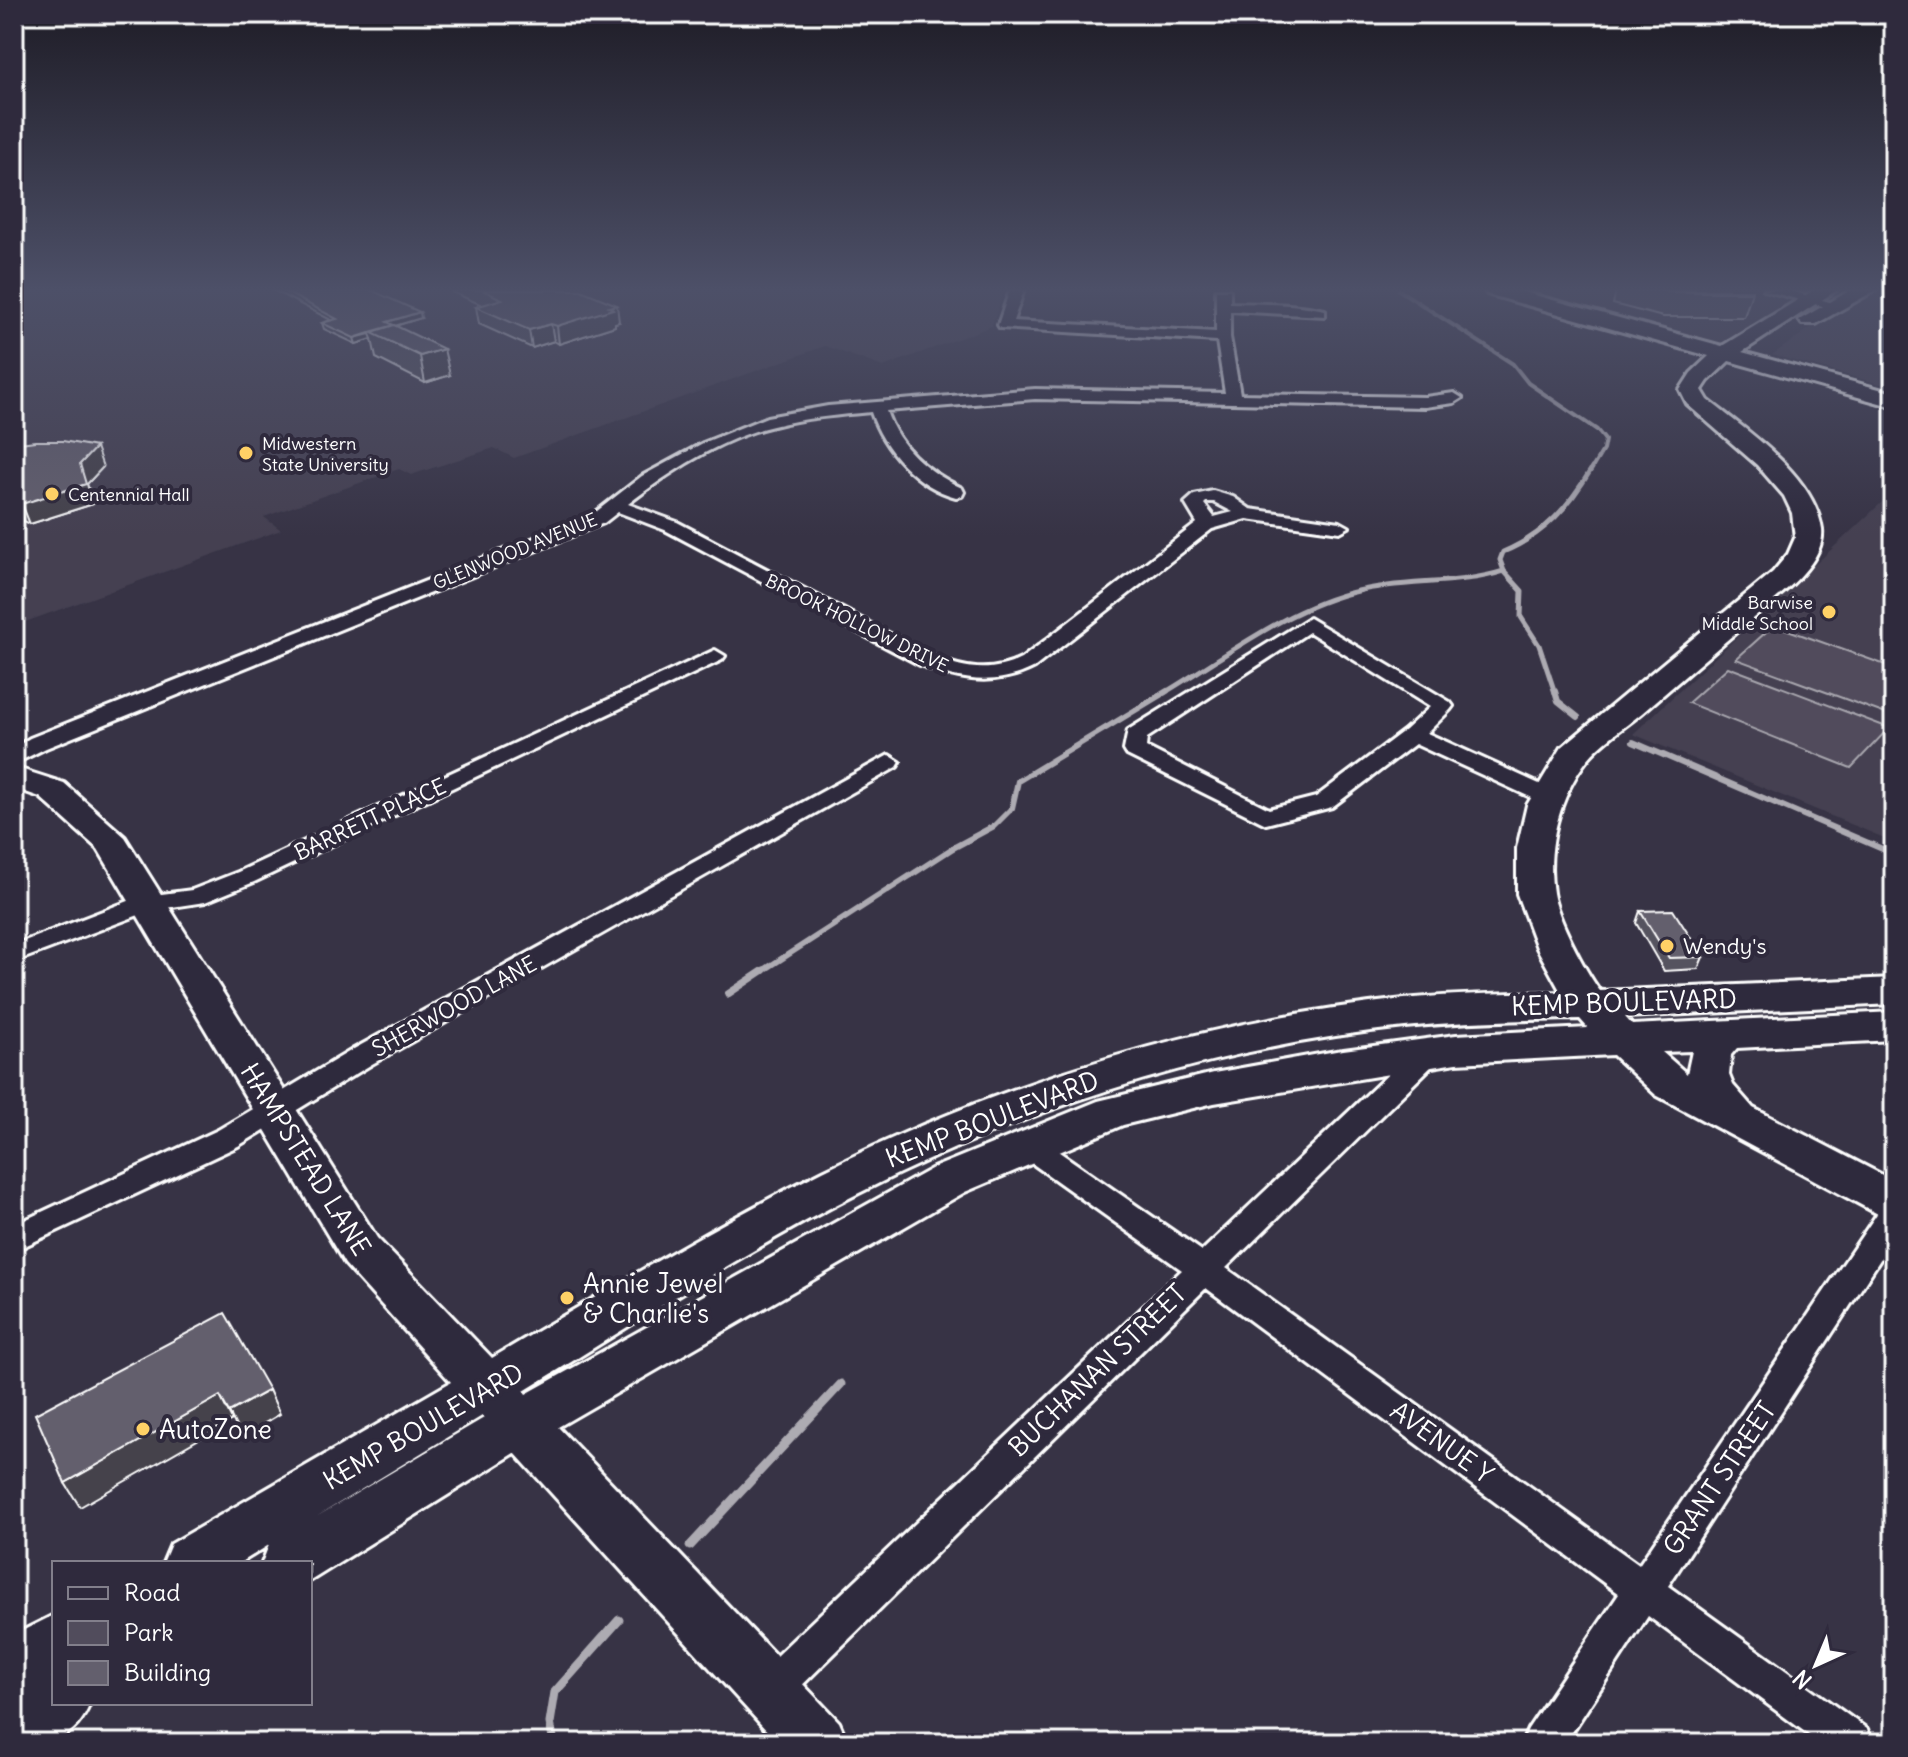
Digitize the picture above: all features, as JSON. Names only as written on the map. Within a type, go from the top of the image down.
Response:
[{"type":"main road","points":[[1710,372],[1694,381],[1691,390],[1698,404],[1782,476],[1794,491],[1810,532],[1803,554],[1783,578],[1574,754],[1544,805],[1535,848],[1535,894],[1556,948],[1590,1005],[1622,1040],[1671,1084],[1894,1202]]},
{"type":"main road","points":[[1798,372],[1894,400]]},
{"type":"main road","points":[[1810,372],[1894,392]]},
{"type":"main road","name":"HAMPSTEAD LANE","points":[[14,777],[52,790],[105,835],[361,1251],[818,1743]]},
{"type":"main road","name":"KEMP BOULEVARD","points":[[193,1561],[768,1220],[897,1153],[995,1112],[1150,1060],[1276,1032],[1431,1010],[1894,991]]},
{"type":"main road","name":"KEMP BOULEVARD","points":[[292,1561],[520,1423],[949,1180],[1113,1112],[1214,1088],[1428,1053],[1894,1026]]},
{"type":"main road","points":[[1727,1034],[1712,1047],[1707,1064],[1711,1084],[1724,1105],[1746,1125]]},
{"type":"main road","points":[[995,1112],[1029,1146]]},
{"type":"main road","points":[[14,1667],[52,1645]]},
{"type":"main road","points":[[14,1732],[58,1705]]},
{"type":"street","points":[[1229,372],[1233,397]]},
{"type":"street","name":"GLENWOOD AVENUE","points":[[14,757],[38,743],[598,519],[648,480],[737,433],[781,419],[1014,394],[1425,402],[1454,398]]},
{"type":"street","points":[[877,407],[882,426],[892,440],[935,483],[956,492]]},
{"type":"street","name":"BROOK HOLLOW DRIVE","points":[[1206,525],[1205,517],[1194,503],[1201,497],[1217,497],[1233,503],[1246,514]]},
{"type":"street","name":"BROOK HOLLOW DRIVE","points":[[617,506],[671,526],[927,661],[965,674],[988,677],[1007,674],[1028,663],[1206,525],[1246,514],[1340,527]]},
{"type":"street","points":[[1309,624],[1443,706],[1413,735],[1324,802],[1266,817],[1135,750],[1136,735],[1309,624]]},
{"type":"street","name":"BARRETT PLACE","points":[[14,954],[148,903],[196,897],[246,877],[715,656]]},
{"type":"street","points":[[1413,735],[1549,797]]},
{"type":"street","name":"SHERWOOD LANE","points":[[14,1239],[228,1138],[889,762]]},
{"type":"street","name":"BUCHANAN STREET","points":[[769,1690],[1428,1053]]},
{"type":"street","name":"AVENUE Y","points":[[1029,1146],[1204,1269],[1853,1743]]},
{"type":"street","name":"GRANT STREET","points":[[1542,1743],[1894,1213]]},
{"type":"shaded area","points":[[14,372],[753,372],[514,458],[494,448],[411,475],[399,469],[264,517],[281,530],[14,626]]},
{"type":"shaded area","points":[[1835,372],[1894,372],[1894,388]]},
{"type":"shaded area","name":"Barwise Middle School","points":[[1894,491],[1894,842],[1633,734]]},
{"type":"green space","points":[[1774,625],[1894,668],[1894,717],[1736,659]]},
{"type":"green space","points":[[1728,667],[1889,728],[1851,768],[1688,703]]},
{"type":"building","points":[[35,441],[63,441],[96,447],[80,464],[86,484],[22,504],[14,502],[14,446]]},
{"type":"building","points":[[1673,910],[1703,957],[1669,958],[1640,911]]},
{"type":"building","name":"AutoZone","points":[[225,1313],[269,1390],[229,1412],[220,1396],[65,1483],[35,1414]]},
{"type":"waterway","points":[[1519,372],[1528,383],[1597,430],[1605,440],[1603,450],[1591,470]]},
{"type":"waterway","points":[[1504,571],[1500,560],[1503,552],[1532,537],[1555,518],[1592,468]]},
{"type":"waterway","points":[[1164,693],[1258,634],[1332,598],[1376,587],[1468,579],[1504,571]]},
{"type":"waterway","points":[[1504,571],[1522,591],[1521,617],[1539,645],[1555,693]]},
{"type":"waterway","points":[[761,972],[953,848],[994,826],[1012,808],[1018,781],[1167,691]]},
{"type":"waterway","points":[[1555,691],[1558,701],[1578,717]]},
{"type":"waterway","points":[[1633,742],[1894,854]]},
{"type":"waterway","points":[[728,994],[761,972]]},
{"type":"waterway","points":[[690,1546],[841,1384]]},
{"type":"waterway","points":[[554,1743],[550,1723],[555,1692],[619,1620]]},
{"type":"place","name":"Midwestern State University","points":[[246,453]]},
{"type":"place","name":"Centennial Hall","points":[[52,494]]},
{"type":"place","name":"Barwise Middle School","points":[[1829,612]]},
{"type":"place","name":"Wendy's","points":[[1667,946]]},
{"type":"place","name":"Annie Jewel & Charlie's","points":[[567,1298]]},
{"type":"place","name":"AutoZone","points":[[143,1429]]}]
